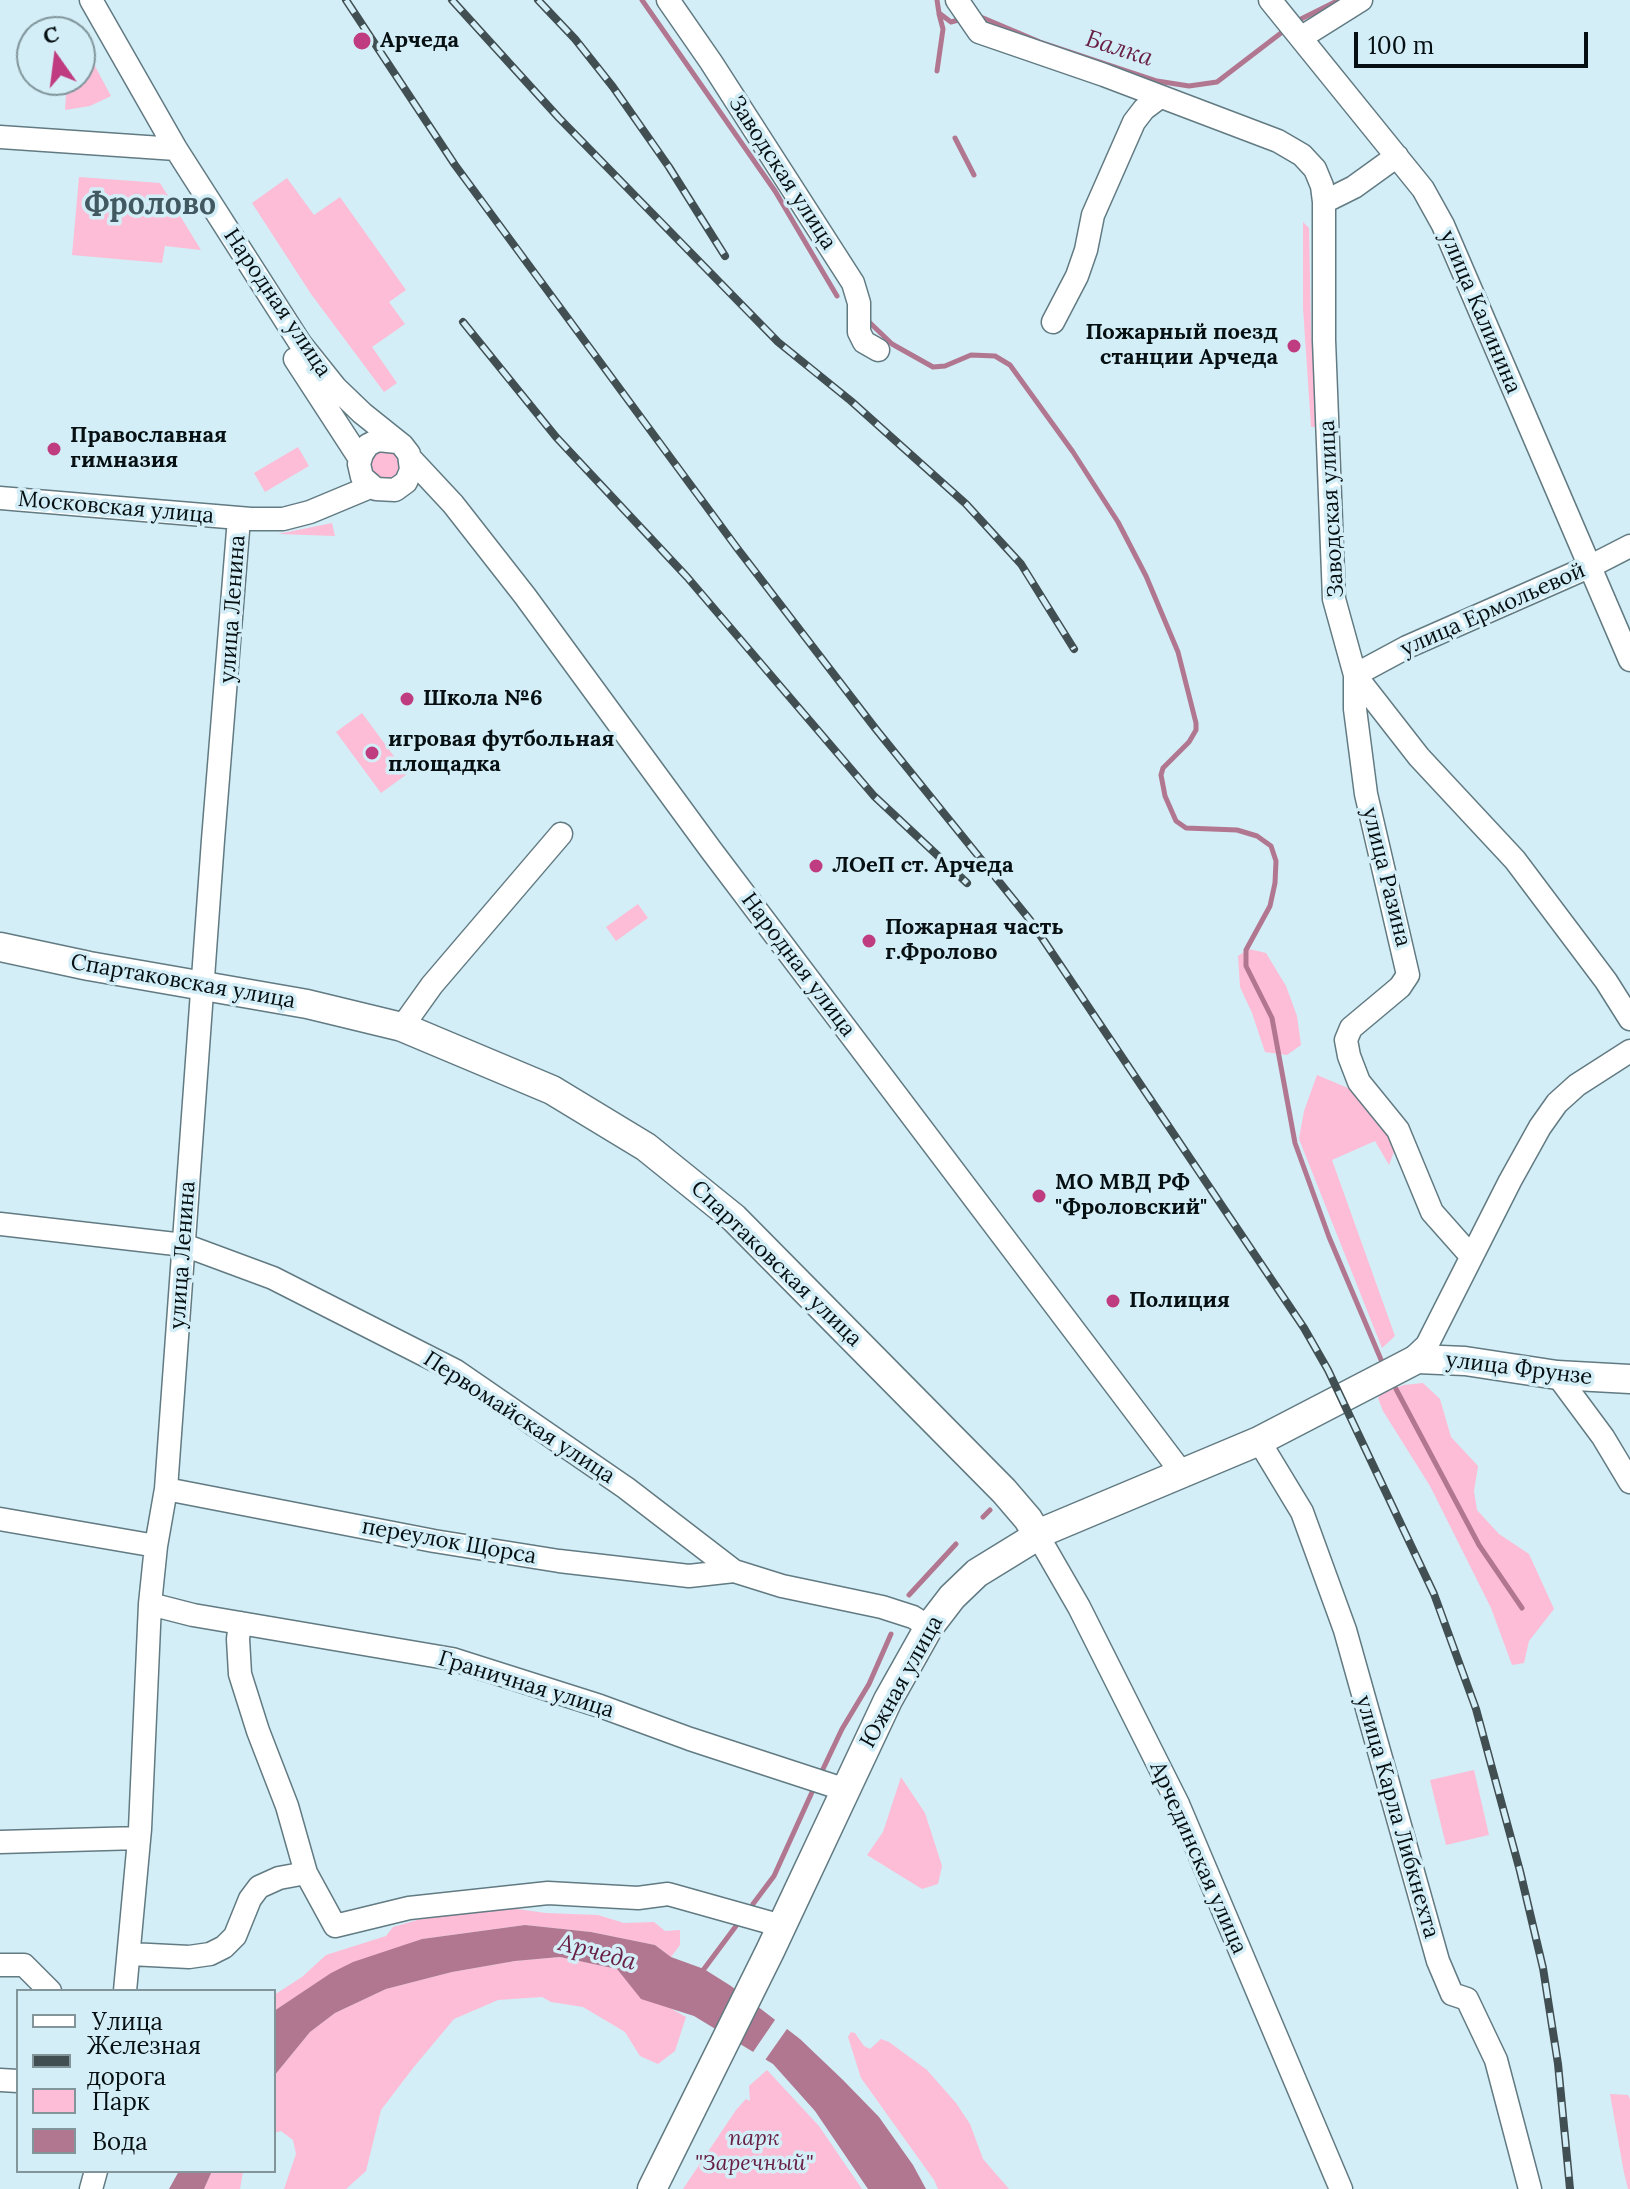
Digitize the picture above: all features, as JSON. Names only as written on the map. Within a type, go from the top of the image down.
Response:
[{"type":"main road","name":"Спартаковская улица","points":[[0,947],[89,966],[307,1004],[402,1027],[552,1090],[646,1147],[691,1180],[734,1218],[1004,1491],[1038,1536]]},
{"type":"main road","name":"улица Фрунзе","points":[[1408,1363],[1417,1359],[1440,1359],[1557,1375],[1630,1379]]},
{"type":"main road","name":"Южная улица","points":[[652,2189],[776,1938],[888,1700],[929,1627],[952,1597],[977,1573],[1038,1536],[1259,1441],[1408,1363]]},
{"type":"street","name":"Народная улица","points":[[91,0],[176,149],[310,357],[336,388],[404,450],[453,504],[525,596],[711,850],[1182,1473]]},
{"type":"street","name":"Заводская улица","points":[[668,0],[853,283],[864,342],[878,350]]},
{"type":"street","name":"Заводская улица","points":[[957,0],[979,32],[1278,141],[1302,155],[1315,169],[1324,202],[1324,340],[1334,599],[1355,675],[1419,757],[1515,860],[1606,981],[1630,1019]]},
{"type":"street","name":"улица Калинина","points":[[1270,0],[1423,189],[1443,225],[1630,660]]},
{"type":"street","points":[[1302,37],[1361,0]]},
{"type":"street","points":[[1053,322],[1077,276],[1093,215],[1134,122],[1144,109],[1160,97]]},
{"type":"street","points":[[0,137],[176,149]]},
{"type":"street","name":"Народная улица","points":[[176,149],[209,217],[261,306],[360,459]]},
{"type":"street","points":[[1324,202],[1354,187],[1397,156]]},
{"type":"street","points":[[395,490],[409,476],[404,450],[385,439],[373,442],[364,449],[360,459],[362,477],[370,487],[382,491],[415,490],[453,504]]},
{"type":"street","name":"Московская улица","points":[[0,498],[283,519],[310,512],[370,487]]},
{"type":"street","name":"улица Ленина","points":[[125,1989],[139,1838],[150,1604],[166,1489],[239,518]]},
{"type":"street","name":"улица Ермольевой","points":[[1355,675],[1407,647],[1630,546]]},
{"type":"street","name":"улица Разина","points":[[1355,675],[1355,709],[1366,794],[1408,975],[1400,987],[1351,1028],[1346,1040],[1349,1056],[1359,1082],[1398,1130],[1432,1212],[1471,1256]]},
{"type":"street","points":[[402,1027],[432,985],[561,834]]},
{"type":"street","points":[[1408,1363],[1427,1345],[1540,1127],[1557,1103],[1577,1085],[1630,1051]]},
{"type":"street","name":"Первомайская улица","points":[[0,1224],[184,1245],[273,1278],[456,1371],[626,1488],[734,1571],[782,1586],[882,1607],[913,1617],[929,1627]]},
{"type":"street","points":[[1557,1375],[1603,1437],[1630,1482]]},
{"type":"street","name":"улица Карла Либкнехта","points":[[1259,1441],[1302,1512],[1329,1585],[1345,1630],[1438,1961],[1452,1994],[1467,1999],[1496,2060],[1530,2189]]},
{"type":"street","name":"переулок Щорса","points":[[166,1489],[434,1541],[559,1561],[689,1576],[734,1571]]},
{"type":"street","points":[[0,1519],[156,1546]]},
{"type":"street","name":"Арчединская улица","points":[[1038,1536],[1079,1607],[1178,1804],[1335,2187]]},
{"type":"street","name":"Граничная улица","points":[[150,1604],[240,1623],[452,1659],[846,1790]]},
{"type":"street","points":[[240,1623],[240,1674],[287,1806],[306,1873],[335,1926],[409,1908],[548,1893],[638,1898],[668,1894],[776,1938]]},
{"type":"street","points":[[0,1842],[139,1838]]},
{"type":"street","points":[[130,1954],[189,1957],[210,1954],[224,1947],[235,1936],[250,1899],[259,1887],[279,1878],[306,1873]]},
{"type":"street","points":[[0,1965],[24,1965],[48,1989]]},
{"type":"green space","points":[[96,68],[111,96],[90,106],[65,110],[66,96],[96,96]]},
{"type":"green space","points":[[79,177],[160,183],[201,250],[165,246],[162,263],[72,255]]},
{"type":"green space","points":[[287,178],[314,215],[340,197],[406,290],[389,302],[405,324],[372,347],[397,383],[384,392],[311,294],[252,203]]},
{"type":"green space","points":[[1303,222],[1309,228],[1311,331],[1318,427],[1311,427],[1303,308]]},
{"type":"green space","points":[[394,445],[406,475],[377,486],[365,457]]},
{"type":"green space","points":[[298,447],[309,466],[265,492],[254,473]]},
{"type":"green space","points":[[332,523],[335,536],[278,534]]},
{"type":"green space","name":"игровая футбольная площадка","points":[[362,713],[407,774],[381,793],[336,732]]},
{"type":"green space","points":[[638,904],[648,918],[616,941],[606,927]]},
{"type":"green space","points":[[1249,949],[1266,953],[1286,986],[1297,1016],[1301,1045],[1287,1055],[1265,1052],[1240,987],[1238,956]]},
{"type":"green space","points":[[1317,1075],[1355,1091],[1387,1130],[1395,1149],[1389,1165],[1375,1141],[1332,1160],[1395,1336],[1382,1348],[1299,1139],[1304,1111]]},
{"type":"green space","points":[[1423,1383],[1440,1399],[1451,1437],[1478,1466],[1474,1491],[1477,1510],[1499,1534],[1529,1554],[1554,1609],[1529,1641],[1524,1663],[1512,1665],[1491,1608],[1430,1486],[1378,1398],[1381,1393],[1404,1385]]},
{"type":"green space","points":[[1474,1770],[1489,1835],[1446,1845],[1430,1780]]},
{"type":"green space","points":[[901,1777],[925,1813],[942,1866],[938,1884],[922,1889],[867,1855],[883,1832]]},
{"type":"green space","points":[[510,1908],[598,1915],[624,1923],[654,1922],[665,1931],[680,1930],[680,1945],[671,1957],[655,1945],[591,1932],[525,1925],[422,1939],[332,1973],[276,2010],[276,1994],[302,1977],[326,1955],[386,1936],[393,1927],[470,1909]]},
{"type":"green space","points":[[560,1957],[617,1969],[641,1998],[686,2017],[675,2051],[658,2064],[640,2056],[625,2032],[583,2007],[551,2002],[542,1997],[498,2000],[454,2019],[413,2068],[381,2110],[366,2171],[346,2189],[284,2189],[296,2154],[293,2140],[281,2131],[276,2132],[276,2074],[310,2032],[335,2013],[386,1989],[452,1972]]},
{"type":"green space","points":[[851,2032],[870,2049],[881,2039],[889,2042],[927,2070],[956,2103],[970,2124],[983,2159],[1009,2189],[938,2189],[861,2078],[848,2037]]},
{"type":"green space","name":"парк \"Заречный\"","points":[[767,2070],[819,2126],[862,2189],[683,2189],[736,2110],[746,2099],[750,2101],[749,2086]]},
{"type":"green space","points":[[1610,2094],[1628,2095],[1630,2099],[1630,2189],[1624,2173]]},
{"type":"green space","points":[[211,2173],[243,2173],[240,2189],[204,2189]]},
{"type":"water","points":[[525,1925],[591,1932],[655,1945],[671,1957],[704,1969],[800,2039],[843,2080],[879,2117],[926,2189],[868,2189],[815,2111],[773,2064],[694,2016],[641,1999],[617,1969],[560,1957],[452,1972],[386,1989],[335,2013],[310,2032],[276,2074],[276,2010],[353,1962],[422,1939]]},
{"type":"water","points":[[178,2173],[211,2173],[204,2189],[169,2189]]},
{"type":"pier","points":[[777,2017],[789,2026],[763,2063],[751,2055]]},
{"type":"waterway","name":"Балка","points":[[642,0],[775,191],[837,296]]},
{"type":"waterway","name":"Балка","points":[[937,0],[939,13],[951,22],[962,19]]},
{"type":"waterway","name":"Балка","points":[[1301,19],[1339,0]]},
{"type":"waterway","name":"Балка","points":[[937,71],[943,29],[939,14]]},
{"type":"waterway","name":"Балка","points":[[976,15],[1040,42],[1157,81],[1189,86],[1217,82],[1281,33]]},
{"type":"waterway","name":"Балка","points":[[955,138],[974,175]]},
{"type":"waterway","points":[[867,320],[892,344],[933,367],[945,366],[971,355],[995,356],[1010,365],[1073,452],[1118,522],[1146,576],[1178,652],[1196,723],[1196,730],[1189,742],[1163,768],[1161,775],[1165,796],[1176,821],[1186,828],[1237,830],[1257,836],[1271,846],[1276,861],[1275,883],[1270,906],[1246,950],[1246,966],[1272,1018],[1295,1143],[1329,1237],[1382,1362]]},
{"type":"waterway","points":[[1396,1389],[1479,1545],[1522,1608]]},
{"type":"waterway","points":[[983,1517],[990,1510]]},
{"type":"waterway","points":[[909,1595],[956,1544]]},
{"type":"waterway","points":[[823,1769],[869,1684],[891,1634]]},
{"type":"waterway","points":[[753,1904],[774,1876],[813,1790]]},
{"type":"waterway","points":[[704,1969],[736,1926]]},
{"type":"railway","points":[[346,0],[455,165],[737,548],[875,728],[1030,920],[1304,1328],[1328,1370],[1434,1594],[1476,1709],[1543,1968],[1558,2064],[1570,2189]]},
{"type":"railway","points":[[452,0],[559,118],[778,342],[851,401],[966,504],[1021,564],[1074,649]]},
{"type":"railway","points":[[538,0],[575,39],[613,87],[669,167],[725,256]]},
{"type":"railway","points":[[463,322],[556,437],[687,577],[874,796],[967,883]]},
{"type":"place","name":"Арчеда","points":[[362,41]]},
{"type":"place","name":"Пожарный поезд станции Арчеда","points":[[1294,346]]},
{"type":"place","name":"Православная гимназия","points":[[54,449]]},
{"type":"place","name":"Школа №6","points":[[407,699]]},
{"type":"place","name":"игровая футбольная площадка","points":[[372,753]]},
{"type":"place","name":"ЛОеП ст. Арчеда","points":[[816,866]]},
{"type":"place","name":"Пожарная часть г.Фролово","points":[[869,941]]},
{"type":"place","name":"МО МВД РФ \"Фроловский\"","points":[[1039,1196]]},
{"type":"place","name":"Полиция","points":[[1113,1301]]},
{"type":"district","name":"Фролово","points":[[150,205]]}]
